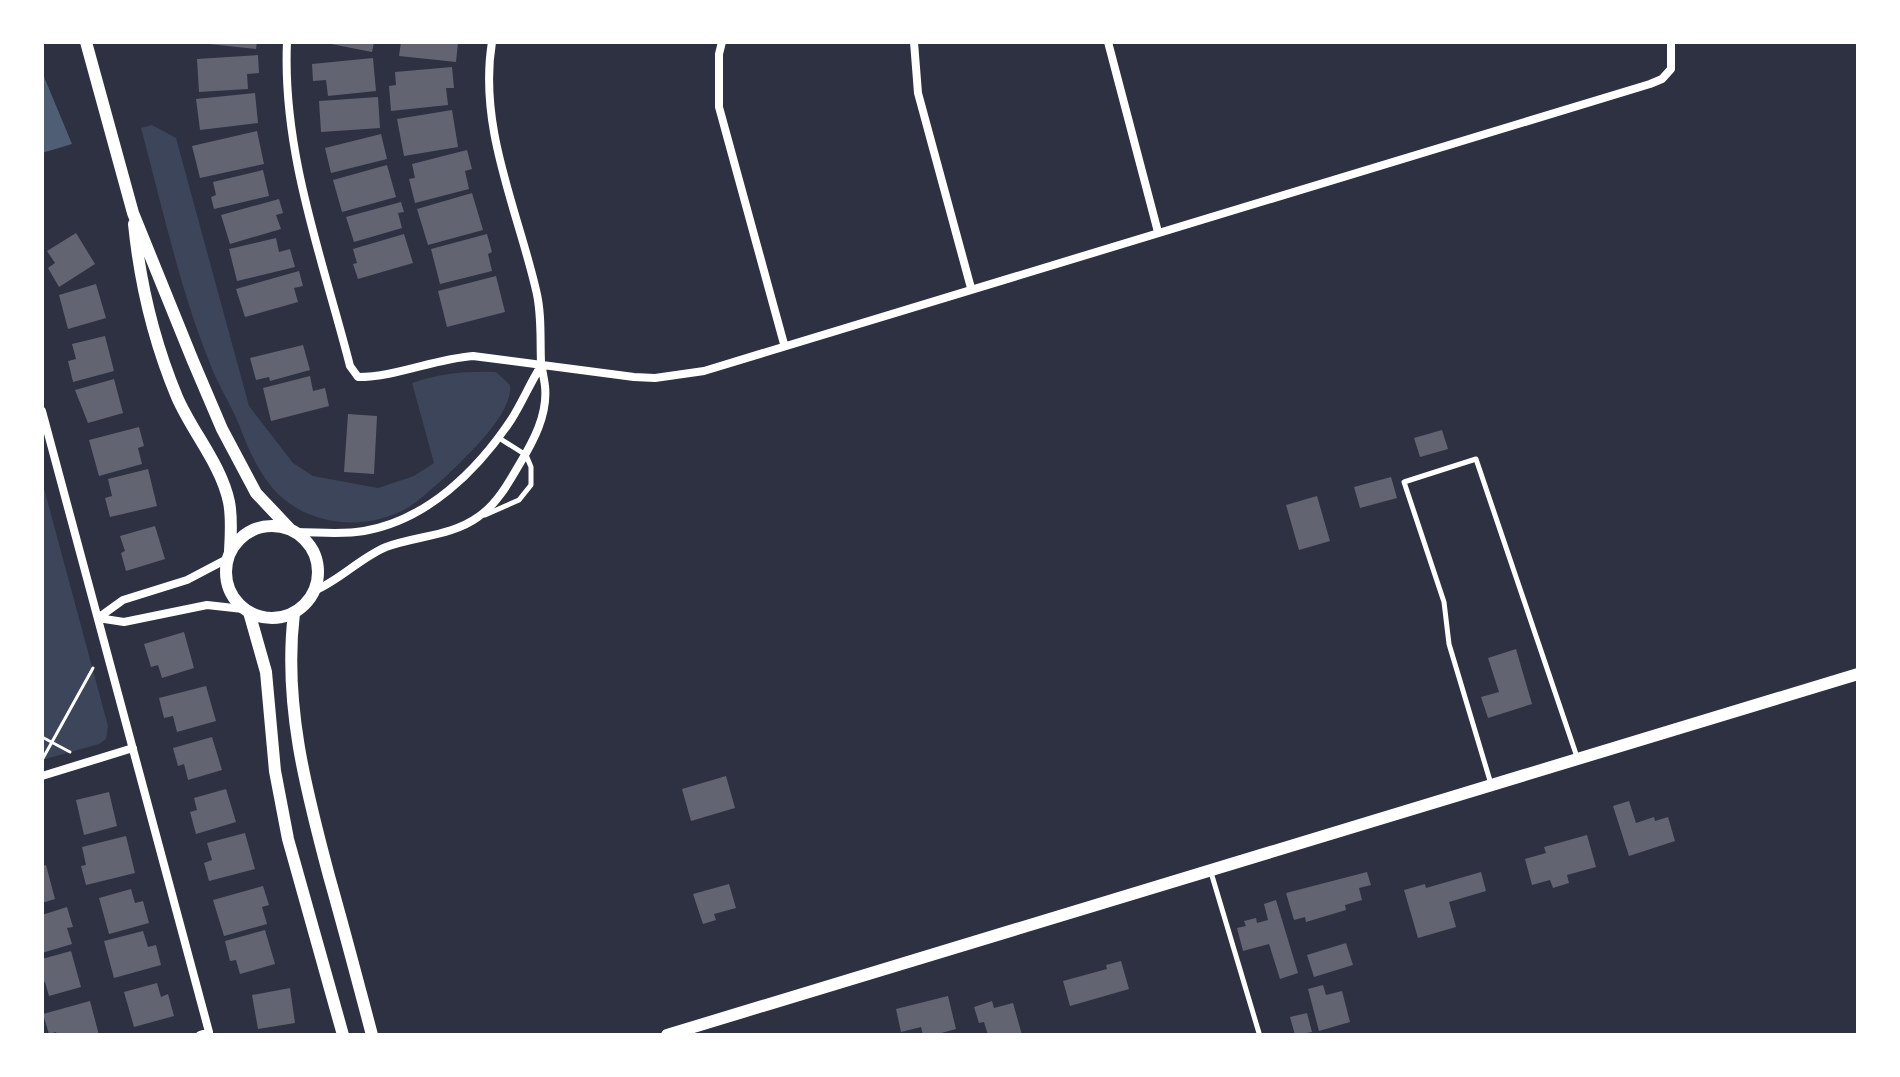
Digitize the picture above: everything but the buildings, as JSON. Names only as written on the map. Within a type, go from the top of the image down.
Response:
[{"type":"street","points":[[86,42],[133,213],[222,429],[256,493],[314,552],[318,565],[314,591],[306,604],[294,613],[279,618],[263,618],[246,611],[207,605],[124,622],[98,618]]},
{"type":"street","points":[[287,42],[286,83],[292,145],[350,366],[358,377],[473,356],[655,378],[704,371],[784,344],[1650,84],[1662,79],[1671,69],[1671,42]]},
{"type":"street","points":[[314,591],[331,584],[354,565],[385,548],[477,519],[498,497],[526,455],[539,428],[546,388],[541,365],[541,315],[495,140],[488,86],[492,42]]},
{"type":"street","points":[[722,42],[719,54],[719,107],[784,344]]},
{"type":"street","points":[[914,42],[918,93],[971,288]]},
{"type":"street","points":[[1108,42],[1158,232]]},
{"type":"street","points":[[133,213],[138,266],[159,351],[178,400],[224,486],[229,502],[229,555],[225,572],[228,586],[246,611],[266,672],[275,771],[288,839],[343,1035]]},
{"type":"street","points":[[98,618],[123,600],[187,580],[229,555],[237,540],[260,527],[275,525],[293,530],[362,532],[410,517],[464,476],[499,438],[541,365]]},
{"type":"street","points":[[42,411],[133,748],[205,1034]]},
{"type":"street","points":[[294,613],[289,649],[303,773],[372,1035]]},
{"type":"street","points":[[667,1035],[1858,674]]},
{"type":"street","points":[[42,776],[133,748]]},
{"type":"lane","points":[[477,519],[512,504],[527,493],[532,476],[526,455],[499,438]]},
{"type":"lane","points":[[1491,784],[1449,644],[1444,602],[1404,482],[1476,459],[1577,758]]},
{"type":"lane","points":[[1210,868],[1259,1033]]},
{"type":"path","points":[[42,760],[93,668]]},
{"type":"path","points":[[42,737],[70,752]]},
{"type":"shaded area","points":[[42,72],[72,144],[42,153]]},
{"type":"shaded area","points":[[152,125],[176,138],[249,406],[293,463],[313,476],[378,488],[414,476],[434,463],[412,383],[464,372],[496,372],[510,385],[509,397],[496,423],[462,461],[409,507],[377,520],[342,522],[325,519],[293,506],[266,480],[251,454],[198,333],[141,128]]},
{"type":"shaded area","points":[[42,481],[108,726],[106,739],[99,744],[42,760]]}]
